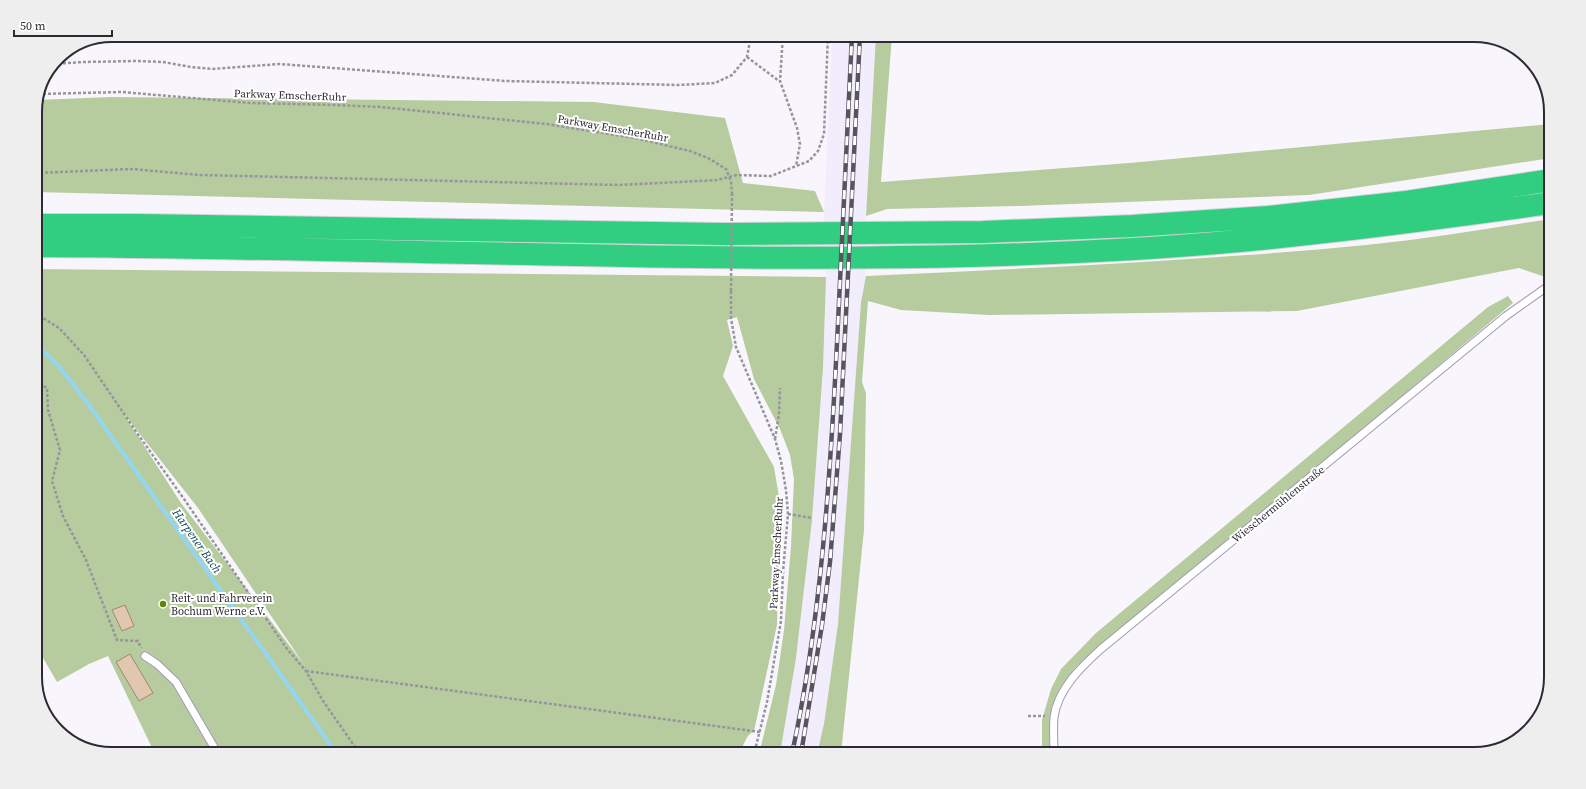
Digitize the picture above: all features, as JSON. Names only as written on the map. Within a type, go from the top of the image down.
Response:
[{"type":"highway","points":[[42,225],[152,225],[714,234],[983,232],[1132,226],[1268,216],[1406,202],[1544,181]]},
{"type":"highway","points":[[42,246],[139,246],[718,258],[858,258],[984,255],[1132,249],[1267,239],[1408,223],[1544,204]]},
{"type":"lane","name":"Wieschermühlenstraße","points":[[1054,747],[1054,716],[1063,691],[1079,669],[1101,649],[1506,316],[1544,289]]},
{"type":"lane","points":[[145,656],[157,664],[176,682],[214,747]]},
{"type":"path","points":[[63,63],[137,61],[163,62],[212,69],[279,64],[500,80],[679,85],[715,83],[732,75],[747,57],[750,42]]},
{"type":"path","points":[[783,42],[780,81],[797,128],[800,144],[796,167]]},
{"type":"path","points":[[42,173],[131,170],[200,175],[620,185],[717,180],[737,175],[771,176],[810,161],[818,150],[824,134],[828,42]]},
{"type":"path","points":[[747,57],[780,81]]},
{"type":"path","name":"Parkway EmscherRuhr","points":[[44,94],[122,92],[250,103],[381,107],[546,124],[635,138],[690,151],[708,158],[726,169],[730,177],[732,194],[731,318],[736,347],[775,439],[781,461],[788,514],[781,621],[767,702],[756,747]]},
{"type":"path","points":[[42,317],[59,328],[84,355],[287,650],[306,671],[323,701],[355,747]]},
{"type":"path","points":[[42,385],[47,388],[48,410],[60,450],[52,481],[63,516],[86,560],[116,640],[138,641],[145,656]]},
{"type":"path","points":[[775,439],[779,414],[780,388]]},
{"type":"path","points":[[788,514],[812,518]]},
{"type":"path","points":[[306,671],[760,732]]},
{"type":"path","points":[[1028,716],[1054,716]]},
{"type":"shaded area","points":[[832,42],[876,42],[867,196],[866,276],[861,302],[838,624],[824,724],[819,747],[781,747],[796,658],[812,520],[823,380],[826,277],[824,212]]},
{"type":"green space","points":[[876,42],[891,42],[881,182],[1129,163],[1544,125],[1544,159],[1309,195],[1020,206],[887,209],[866,216]]},
{"type":"green space","points":[[111,97],[594,102],[725,118],[743,183],[815,191],[824,212],[42,192],[42,108],[43,100]]},
{"type":"green space","points":[[1544,220],[1544,277],[1519,268],[1297,311],[989,315],[901,310],[868,301],[862,382],[866,393],[864,530],[842,747],[819,747],[824,724],[838,624],[861,302],[866,276],[1116,264],[1304,251],[1412,240]]},
{"type":"green space","points":[[42,269],[826,277],[823,369],[812,520],[796,658],[781,747],[761,747],[776,685],[784,630],[791,546],[794,479],[790,455],[780,429],[754,379],[737,317],[727,320],[733,346],[723,376],[774,467],[780,503],[777,625],[754,731],[748,736],[742,747],[152,747],[108,656],[89,664],[57,682],[42,656]],"holes":[[[121,410],[198,508],[305,666],[181,503]]]},
{"type":"green space","points":[[1508,296],[1513,303],[1130,623],[1093,651],[1075,668],[1060,690],[1050,721],[1051,747],[1042,747],[1042,720],[1051,689],[1061,669],[1096,633],[1488,307]]},
{"type":"building","points":[[125,605],[134,626],[122,631],[112,610]]},
{"type":"building","points":[[130,654],[153,693],[139,701],[116,662]]},
{"type":"waterway","name":"Harpener Bach","points":[[42,350],[63,371],[86,401],[332,747]]},
{"type":"railway","points":[[793,747],[810,652],[823,550],[834,395],[852,42]]},
{"type":"railway","points":[[802,747],[822,625],[830,562],[840,434],[860,42]]},
{"type":"place","name":"Reit- und Fahrverein Bochum Werne e.V.","points":[[163,604]]}]
